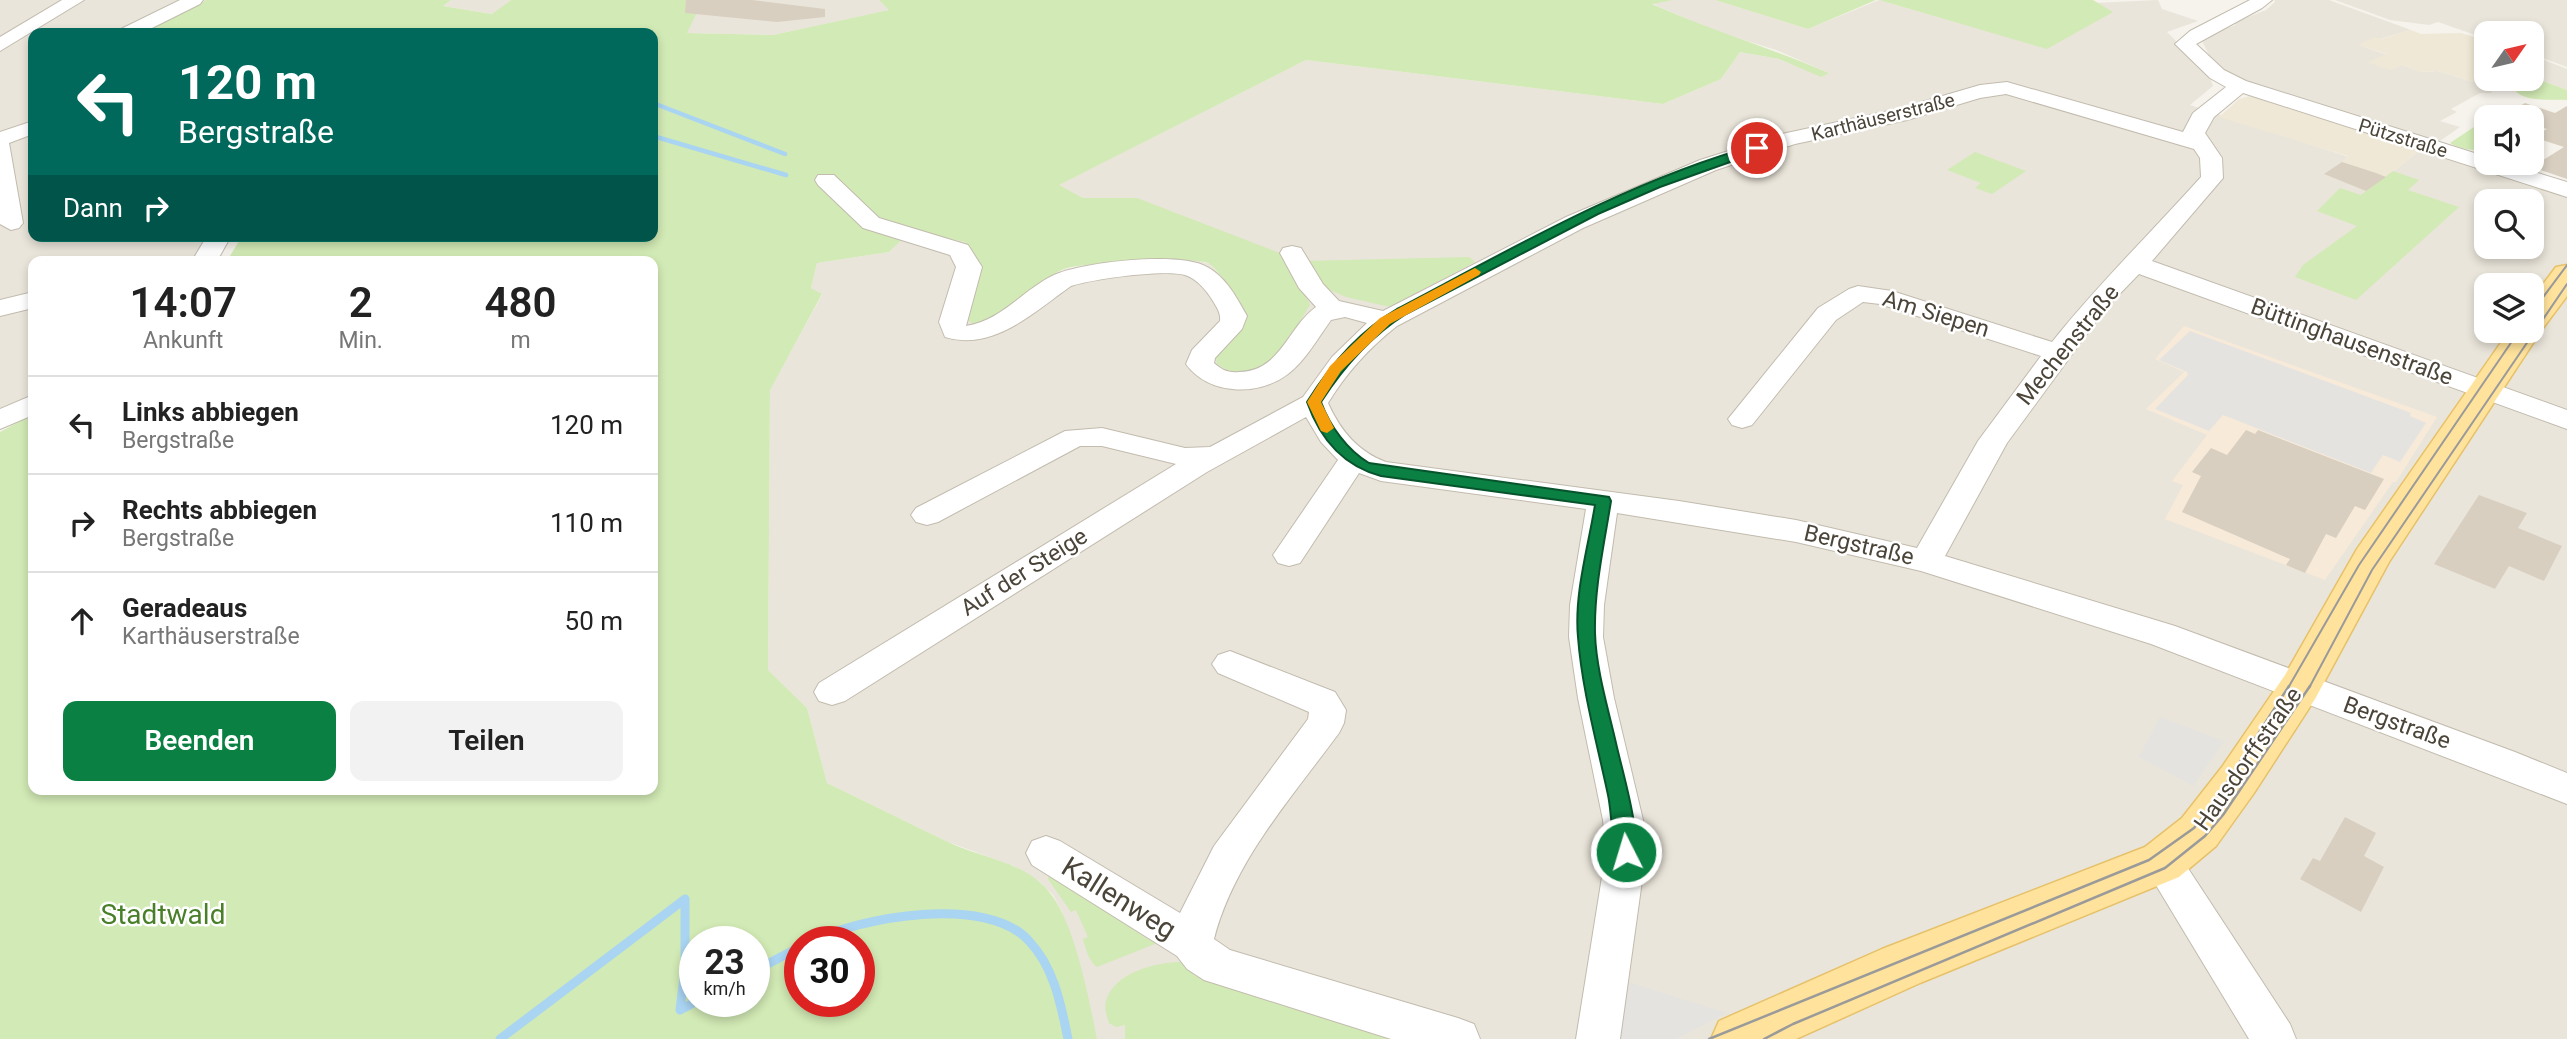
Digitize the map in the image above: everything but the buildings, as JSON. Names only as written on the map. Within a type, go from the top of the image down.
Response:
[{"type":"main road","points":[[2544,305],[2567,274]]},
{"type":"main road","name":"Hausdorffstraße","points":[[1738,1039],[1901,966],[2161,862],[2199,832],[2216,812],[2300,687],[2371,558],[2517,343]]},
{"type":"street","points":[[28,28],[75,0]]},
{"type":"street","points":[[138,28],[194,0]]},
{"type":"street","name":"Pützstraße","points":[[2263,0],[2186,40],[2185,44],[2217,74],[2239,85],[2567,190]]},
{"type":"street","points":[[0,45],[28,28]]},
{"type":"street","points":[[0,45],[28,43]]},
{"type":"street","points":[[2201,144],[2194,133],[2198,120],[2239,85]]},
{"type":"street","name":"Karthäuserstraße","points":[[1385,321],[1594,212],[1656,185],[1757,148],[1911,113],[1985,90],[2007,88],[2029,93],[2201,144]]},
{"type":"street","points":[[0,139],[28,129]]},
{"type":"street","name":"Mechenstraße","points":[[1926,561],[1993,442],[2058,353],[2097,302],[2136,264],[2212,178],[2211,158],[2201,144]]},
{"type":"street","points":[[0,146],[15,222]]},
{"type":"street","points":[[826,180],[871,223],[959,250],[969,267],[953,322],[954,331],[961,336],[980,333],[1062,281],[1075,276],[1110,271],[1185,267],[1193,268],[1212,282],[1234,316],[1233,323],[1202,356],[1200,364],[1204,370],[1221,380],[1254,381],[1276,373],[1322,314],[1331,308],[1349,309],[1385,321],[1335,369],[1314,402],[1320,419],[1353,460],[1289,555]]},
{"type":"street","points":[[1292,253],[1312,288],[1331,308]]},
{"type":"street","name":"Büttinghausenstraße","points":[[2136,264],[2567,420]]},
{"type":"street","name":"Am Siepen","points":[[1742,419],[1827,314],[1858,294],[1883,296],[2058,353]]},
{"type":"street","points":[[0,309],[28,301]]},
{"type":"street","name":"Auf der Steige","points":[[832,692],[1196,465],[1218,456],[1286,414],[1314,402]]},
{"type":"street","points":[[0,420],[28,406]]},
{"type":"street","points":[[927,515],[1075,437],[1102,437],[1185,457],[1218,456]]},
{"type":"street","name":"Bergstraße","points":[[1353,460],[1381,471],[1796,531],[1926,561],[2163,635],[2567,789]]},
{"type":"street","points":[[1598,1039],[1626,852],[1623,820],[1586,637],[1587,605],[1603,501]]},
{"type":"street","points":[[1193,944],[1202,912],[1232,853],[1326,723],[1328,710],[1322,702],[1230,664]]},
{"type":"street","name":"Kallenweg","points":[[1046,853],[1193,944],[1202,956],[1219,966],[1458,1039]]},
{"type":"street","points":[[2161,862],[2274,1039]]},
{"type":"shaded area","points":[[0,0],[206,0],[149,28],[28,28],[28,242],[225,242],[211,256],[28,256],[28,398],[0,412]]},
{"type":"shaded area","points":[[451,0],[511,0],[493,14],[443,6]]},
{"type":"shaded area","points":[[703,0],[879,0],[890,10],[773,35],[686,33]]},
{"type":"shaded area","points":[[1715,0],[1808,29],[1879,0],[1979,29],[2052,5],[2158,0],[2162,9],[2198,21],[2167,32],[2209,74],[2213,86],[2190,105],[2349,157],[2343,161],[2386,177],[2420,150],[2474,167],[2474,175],[2500,175],[2567,196],[2567,1039],[1097,1039],[1062,912],[1053,895],[1039,881],[1014,866],[948,842],[827,783],[807,708],[768,670],[770,389],[822,295],[811,288],[817,263],[889,252],[911,230],[965,242],[1002,311],[1065,269],[1132,262],[1196,260],[1210,264],[1243,306],[1245,322],[1238,336],[1216,357],[1293,333],[1137,198],[1083,198],[1058,185],[1306,60],[1663,104],[1721,79],[1740,52],[1779,59],[1821,76],[1829,73],[1776,50],[1709,29],[1651,3]]},
{"type":"shaded area","points":[[2274,0],[2329,0],[2411,30],[2359,45],[2388,55],[2369,63],[2403,65],[2421,72],[2438,71],[2474,82],[2474,91],[2493,91],[2480,93],[2451,109],[2457,112],[2440,121],[2460,127],[2437,143],[2237,79],[2211,59],[2202,41],[2210,34],[2266,10]]},
{"type":"shaded area","points":[[2335,0],[2567,0],[2567,67],[2544,58],[2544,21],[2474,21],[2474,34],[2438,22],[2429,25],[2390,20]]},
{"type":"shaded area","points":[[2411,30],[2421,34],[2461,33],[2474,37],[2474,82],[2438,71],[2421,72],[2403,65],[2390,70],[2368,62],[2387,54],[2358,45],[2374,37],[2381,39]]},
{"type":"shaded area","points":[[2544,60],[2567,69],[2567,90],[2544,81]]},
{"type":"shaded area","points":[[2250,96],[2420,150],[2386,177],[2342,162],[2348,156],[2219,117],[2239,99]]},
{"type":"shaded area","points":[[2184,326],[2437,417],[2396,482],[2393,482],[2325,580],[2165,519],[2183,485],[2172,481],[2207,435],[2146,409],[2184,372],[2155,359]]},
{"type":"shaded area","points":[[2190,331],[2411,413],[2410,416],[2426,423],[2400,462],[2383,455],[2371,473],[2223,415],[2209,431],[2155,409],[2188,375],[2187,372],[2159,360]]},
{"type":"shaded area","points":[[2160,717],[2224,741],[2193,786],[2139,757]]},
{"type":"shaded area","points":[[1619,979],[1727,1013],[1676,1039],[1611,1039]]},
{"type":"green space","name":"Stadtwald","points":[[206,0],[451,0],[443,6],[492,14],[511,0],[703,0],[687,33],[773,35],[889,10],[879,0],[1673,0],[1652,4],[1829,73],[1821,77],[1779,59],[1740,52],[1721,79],[1663,104],[1306,60],[1059,185],[1083,198],[1137,198],[1290,257],[1310,305],[1280,354],[1262,371],[1231,373],[1217,364],[1216,357],[1234,339],[1243,322],[1243,314],[1235,295],[1208,263],[1182,260],[1137,261],[1074,266],[1052,275],[1009,307],[974,325],[966,318],[974,263],[965,242],[911,231],[889,252],[817,263],[811,288],[822,294],[770,390],[768,670],[807,708],[827,783],[946,841],[1018,868],[1043,885],[1061,911],[1075,946],[1097,1039],[0,1039],[0,432],[28,417],[28,795],[658,795],[658,256],[230,256],[238,242],[658,242],[658,28],[149,28]]},
{"type":"green space","points":[[1715,0],[1876,0],[1808,29]]},
{"type":"green space","points":[[1879,0],[2093,0],[2113,12],[2047,49]]},
{"type":"green space","points":[[2544,81],[2567,90],[2567,100],[2537,99],[2515,91],[2544,91]]},
{"type":"green space","points":[[2474,127],[2474,150],[2450,143]]},
{"type":"green space","points":[[1975,152],[2026,171],[1992,194],[1975,188],[1981,183],[1947,170]]},
{"type":"green space","points":[[2393,171],[2419,180],[2408,190],[2459,207],[2356,300],[2295,277],[2303,265],[2357,226],[2317,211],[2340,188],[2361,195]]},
{"type":"green space","points":[[1469,257],[1475,262],[1390,307],[1346,297],[1318,285],[1304,261]]},
{"type":"green space","points":[[1049,873],[1149,940],[1161,936],[1165,940],[1097,967],[1086,950],[1083,939],[1088,937],[1076,910],[1071,912],[1048,879]]},
{"type":"green space","points":[[1182,962],[1384,1032],[1389,1039],[1125,1039],[1125,1025],[1116,1027],[1108,1021],[1105,1003],[1111,991],[1127,976],[1138,971],[1161,964]]},
{"type":"waterway","points":[[658,105],[785,154]]},
{"type":"waterway","points":[[658,137],[786,175]]},
{"type":"waterway","points":[[500,1039],[685,899],[685,926]]},
{"type":"waterway","points":[[856,926],[922,914],[954,914],[984,918],[1010,927],[1029,941],[1045,962],[1055,987],[1068,1039]]},
{"type":"waterway","points":[[770,963],[784,955]]},
{"type":"tram line","points":[[2544,296],[2567,265]]},
{"type":"tram line","points":[[2309,688],[2372,570],[2567,284]]},
{"type":"tram line","points":[[2288,688],[2359,565],[2511,343]]},
{"type":"tram line","points":[[1709,1039],[2149,860],[2194,828],[2211,807],[2289,686]]},
{"type":"tram line","points":[[1764,1039],[1793,1024],[2165,868],[2205,836],[2223,815],[2310,686]]},
{"type":"slow traffic","points":[[1327,428],[1320,419],[1314,402],[1335,369],[1385,321],[1475,272]]},
{"type":"route","points":[[1626,852],[1623,820],[1586,637],[1587,605],[1603,501],[1495,488],[1363,466],[1353,460],[1331,435],[1320,419],[1314,402],[1335,369],[1355,348],[1385,321],[1401,311],[1594,212],[1656,185],[1757,148]]}]
